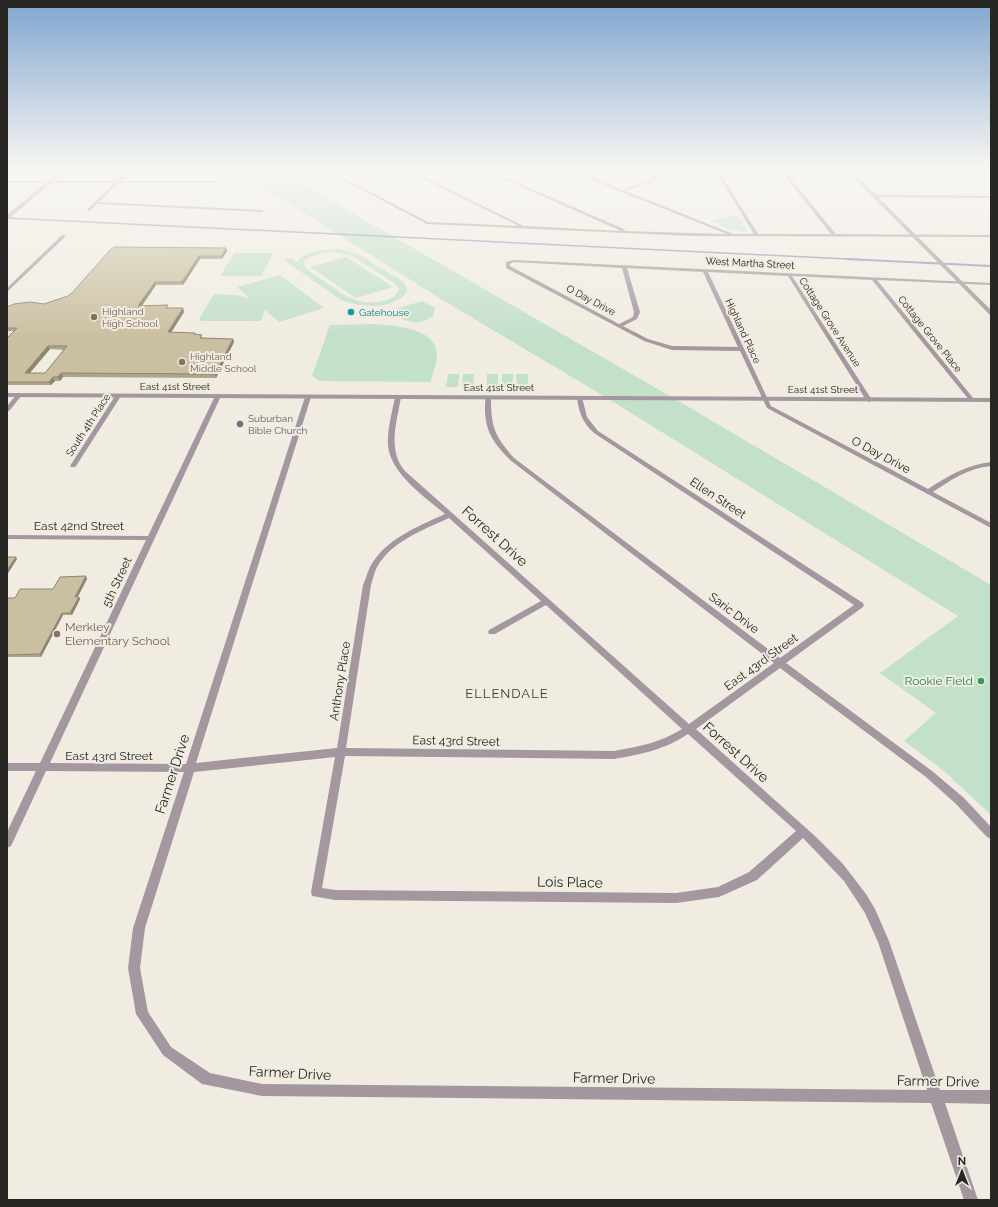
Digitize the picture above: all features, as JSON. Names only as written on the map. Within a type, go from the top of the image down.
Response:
[{"type":"street","points":[[473,225],[736,235],[991,236]]},
{"type":"street","points":[[520,225],[526,228]]},
{"type":"street","points":[[613,225],[629,232]]},
{"type":"street","points":[[711,225],[736,235]]},
{"type":"street","points":[[751,225],[757,235]]},
{"type":"street","points":[[826,225],[835,236]]},
{"type":"street","points":[[903,225],[991,314]]},
{"type":"street","points":[[7,292],[64,236]]},
{"type":"street","name":"West Martha Street","points":[[508,263],[514,261],[991,284]]},
{"type":"street","name":"O Day Drive","points":[[508,263],[508,267],[646,340],[672,348],[742,349]]},
{"type":"street","points":[[619,326],[635,318],[636,312],[624,266]]},
{"type":"street","name":"Highland Place","points":[[705,270],[765,399]]},
{"type":"street","name":"Cottage Grove Avenue","points":[[789,274],[869,400]]},
{"type":"street","name":"Cottage Grove Place","points":[[874,278],[972,400]]},
{"type":"street","name":"East 41st Street","points":[[7,395],[991,400]]},
{"type":"street","points":[[7,410],[19,396]]},
{"type":"street","name":"South 4th Place","points":[[74,466],[118,396]]},
{"type":"street","name":"5th Street","points":[[7,842],[218,396]]},
{"type":"street","name":"Farmer Drive","points":[[308,397],[139,928],[134,968],[142,1014],[167,1052],[207,1078],[262,1090],[991,1097]]},
{"type":"street","name":"Forrest Drive","points":[[398,397],[391,438],[391,449],[394,460],[413,482],[803,831],[836,862],[853,885],[869,909],[883,941],[971,1200]]},
{"type":"street","name":"Saric Drive","points":[[488,397],[488,422],[491,434],[512,459],[780,663],[929,774],[960,801],[991,834]]},
{"type":"street","name":"Ellen Street","points":[[580,398],[582,415],[586,423],[596,432],[860,605]]},
{"type":"street","name":"O Day Drive","points":[[765,399],[769,407],[991,526]]},
{"type":"street","points":[[928,492],[963,470],[974,466],[991,464]]},
{"type":"street","name":"Anthony Place","points":[[316,892],[341,752],[367,586],[375,565],[387,549],[406,535],[449,515]]},
{"type":"street","name":"East 42nd Street","points":[[7,537],[151,538]]},
{"type":"street","points":[[492,632],[547,601]]},
{"type":"street","name":"East 43rd Street","points":[[7,767],[189,768],[341,752],[614,755],[642,750],[670,741],[689,729],[860,605]]},
{"type":"street","name":"Lois Place","points":[[316,892],[334,895],[676,898],[719,892],[753,876],[803,831]]},
{"type":"green space","points":[[324,225],[374,225],[675,399],[991,585],[991,815],[943,770],[904,741],[936,713],[880,673],[958,616],[607,398],[436,296]]},
{"type":"green space","points":[[721,225],[743,225],[748,233],[733,230]]},
{"type":"green space","points":[[337,249],[358,254],[402,281],[406,285],[407,292],[401,298],[385,305],[367,306],[349,303],[341,300],[284,260],[291,258],[297,262],[305,255],[310,253],[321,250]],"holes":[[[332,252],[351,255],[394,283],[399,288],[396,294],[388,299],[368,303],[353,299],[346,296],[304,266],[305,260],[318,254]]]},
{"type":"green space","points":[[234,253],[273,253],[261,276],[220,276]]},
{"type":"green space","points":[[346,257],[393,287],[356,298],[310,267]]},
{"type":"green space","points":[[280,275],[324,308],[279,322],[265,310],[261,321],[202,321],[199,319],[214,294],[236,295],[249,298],[237,287]]},
{"type":"green space","points":[[422,301],[435,308],[433,316],[420,322],[409,322],[386,312]]},
{"type":"green space","points":[[374,324],[403,327],[422,334],[430,339],[435,346],[437,355],[431,382],[320,381],[312,376],[330,325]]},
{"type":"green space","points":[[448,374],[459,374],[458,387],[446,387]]},
{"type":"green space","points":[[463,374],[474,374],[473,387],[462,387]]},
{"type":"green space","points":[[487,374],[498,374],[498,387],[487,387]]},
{"type":"green space","points":[[502,374],[513,374],[513,387],[502,387]]},
{"type":"green space","points":[[516,374],[528,374],[528,387],[517,387]]},
{"type":"building","points":[[114,247],[226,248],[222,256],[199,256],[182,282],[155,282],[138,306],[168,305],[166,308],[183,308],[168,332],[195,333],[194,334],[202,335],[200,338],[233,339],[215,374],[61,373],[58,377],[53,377],[49,382],[7,382],[7,338],[17,328],[7,328],[7,307],[14,304],[30,302],[44,304],[68,296]],"holes":[[[48,346],[67,346],[45,373],[25,373]]]},
{"type":"building","points":[[7,557],[16,557],[7,570]]},
{"type":"building","points":[[86,576],[75,597],[79,597],[70,613],[62,613],[40,654],[7,655],[7,598],[15,598],[20,589],[53,589],[60,577]]},
{"type":"waterway","points":[[157,225],[867,260]]},
{"type":"waterway","points":[[846,259],[991,266]]},
{"type":"place","name":"Gatehouse","points":[[351,312]]},
{"type":"place","name":"Highland High School","points":[[94,317]]},
{"type":"place","name":"Highland Middle School","points":[[182,362]]},
{"type":"place","name":"Suburban Bible Church","points":[[240,424]]},
{"type":"place","name":"Merkley Elementary School","points":[[57,634]]},
{"type":"place","name":"Rookie Field","points":[[981,681]]},
{"type":"district","name":"ELLENDALE","points":[[507,693]]}]
